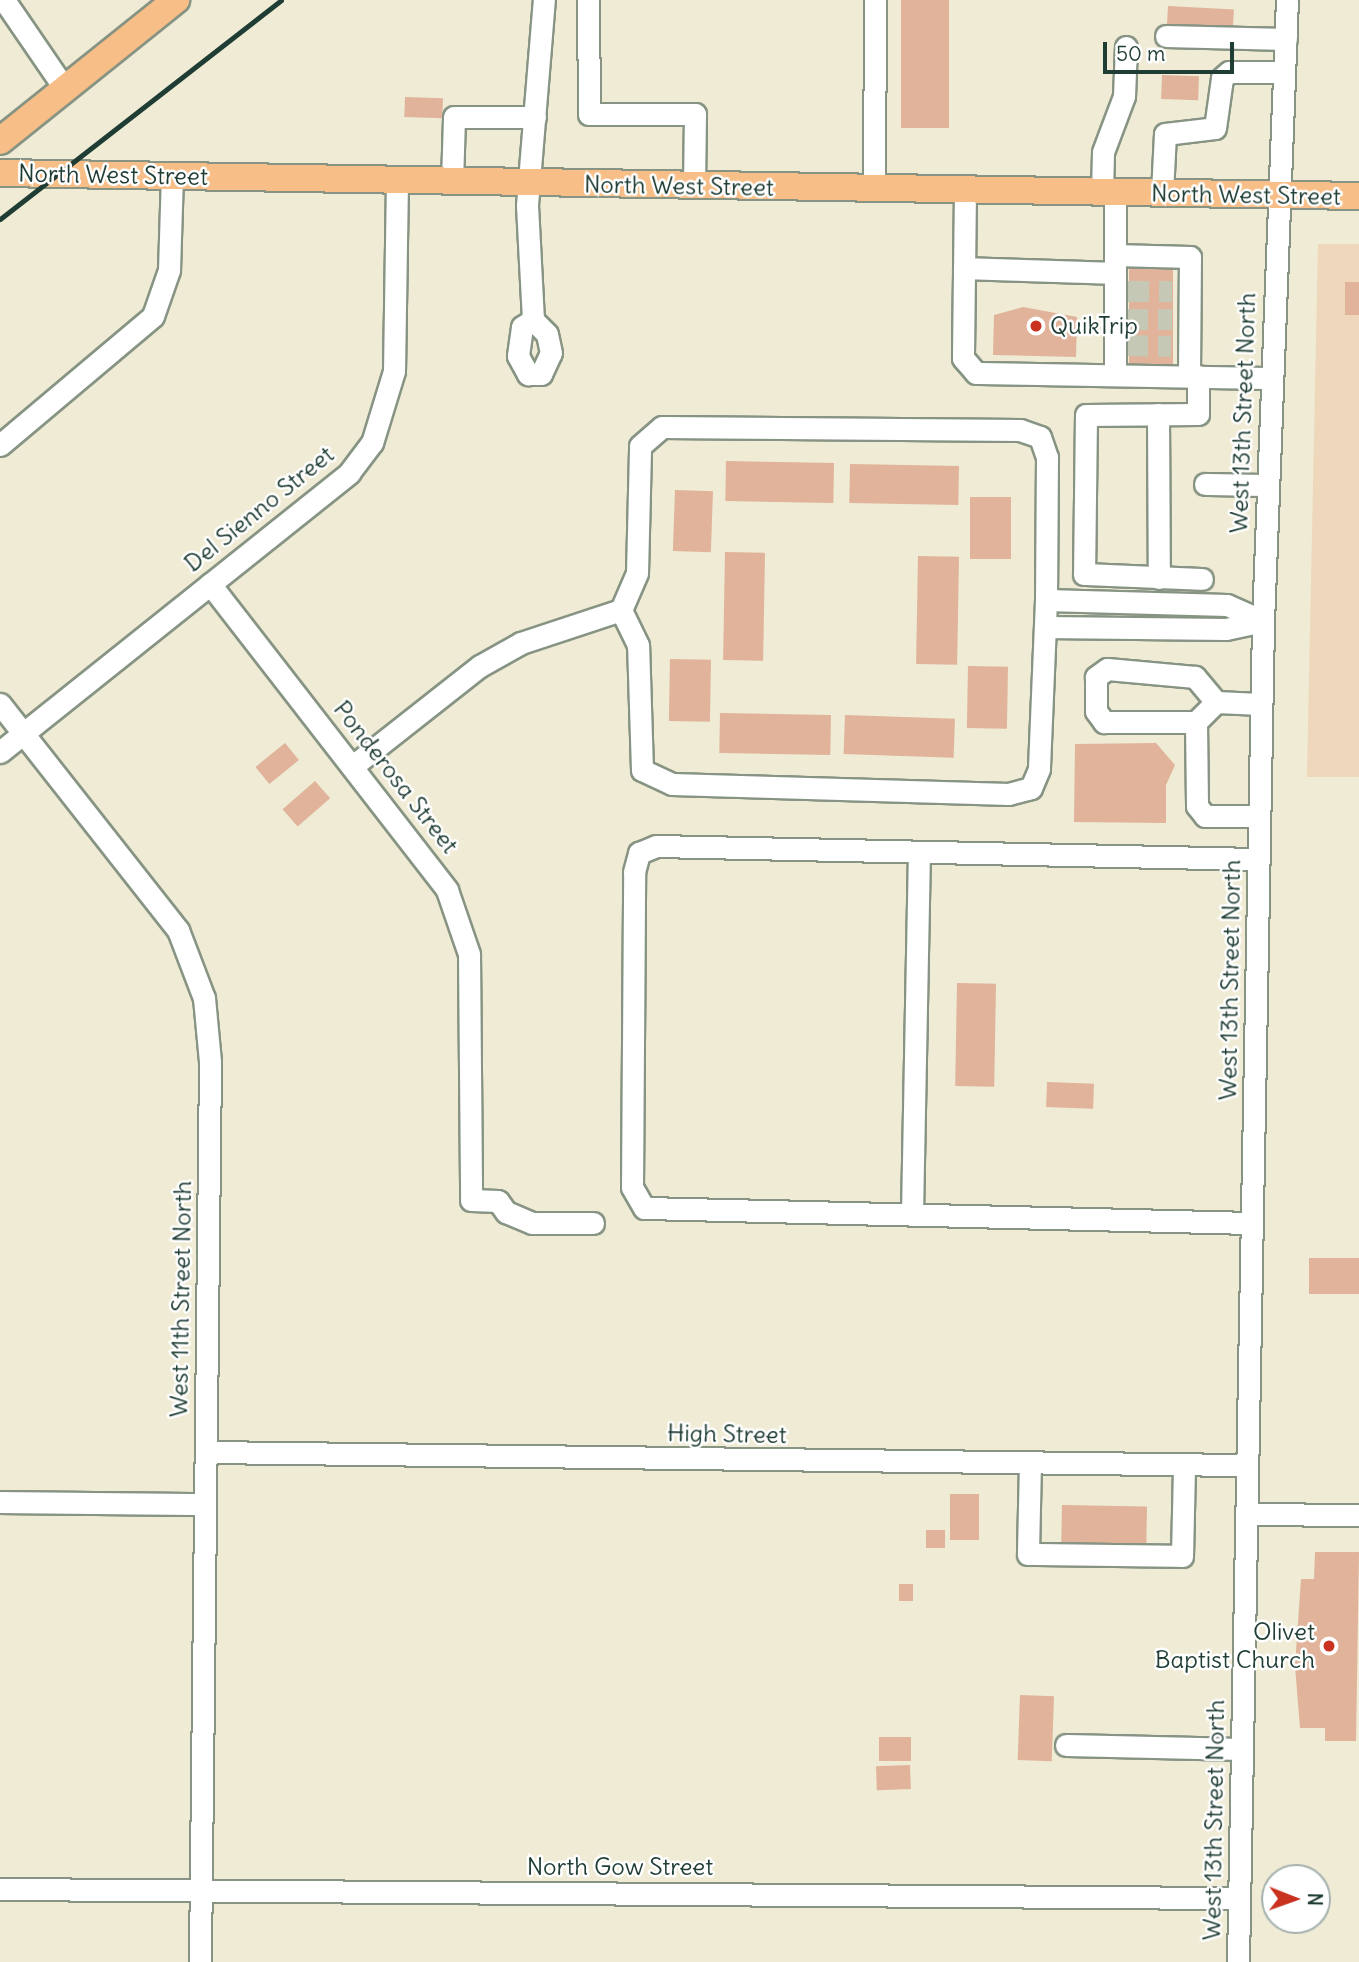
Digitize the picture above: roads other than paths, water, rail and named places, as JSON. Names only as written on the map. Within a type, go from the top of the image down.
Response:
[{"type":"main road","points":[[0,141],[176,0]]},
{"type":"main road","name":"North West Street","points":[[0,173],[694,187],[1359,196]]},
{"type":"street","points":[[4,0],[65,89]]},
{"type":"street","points":[[533,320],[527,205],[533,184],[544,0]]},
{"type":"street","points":[[588,0],[589,114],[695,114],[694,187]]},
{"type":"street","points":[[874,189],[875,0]]},
{"type":"street","name":"West 13th Street North","points":[[1238,1962],[1263,621],[1275,195],[1287,0]]},
{"type":"street","points":[[1166,36],[1286,39]]},
{"type":"street","points":[[1115,375],[1121,345],[1121,319],[1103,152],[1124,96],[1126,47]]},
{"type":"street","points":[[1162,193],[1165,134],[1215,128],[1222,78],[1229,72],[1284,72]]},
{"type":"street","points":[[452,182],[454,117],[535,117]]},
{"type":"street","points":[[0,445],[153,316],[169,270],[172,177]]},
{"type":"street","name":"Del Sienno Street","points":[[0,752],[349,473],[383,422],[396,342],[397,181]]},
{"type":"street","points":[[965,191],[963,358],[976,373],[1270,378]]},
{"type":"street","points":[[964,268],[1118,278],[1190,257],[1181,291],[1180,346],[1194,376],[1198,414],[1086,415],[1084,574],[1202,579]]},
{"type":"street","points":[[1158,414],[1158,578]]},
{"type":"street","points":[[354,765],[480,666],[521,643],[621,610],[637,573],[640,446],[662,427],[1030,433],[1040,437],[1047,457],[1046,600],[1040,769],[1023,793],[672,784],[650,776],[638,760],[638,645],[621,610]]},
{"type":"street","points":[[1205,484],[1267,485]]},
{"type":"street","name":"Ponderosa Street","points":[[210,583],[429,859],[469,954],[471,1200],[498,1200],[506,1212],[532,1223],[593,1223]]},
{"type":"street","points":[[1046,600],[1227,605],[1263,621]]},
{"type":"street","points":[[1045,626],[1226,629],[1263,621]]},
{"type":"street","points":[[1216,702],[1196,722],[1104,722],[1096,711],[1096,677],[1107,669],[1195,677],[1216,702],[1261,704]]},
{"type":"street","name":"West 11th Street North","points":[[0,704],[178,930],[204,998],[210,1062],[200,1962]]},
{"type":"street","points":[[1196,722],[1197,806],[1205,816],[1259,816]]},
{"type":"street","points":[[1251,1223],[644,1208],[632,1187],[635,872],[639,853],[656,846],[1258,859]]},
{"type":"street","points":[[912,1214],[919,852]]},
{"type":"street","name":"High Street","points":[[206,1452],[1247,1465]]},
{"type":"street","points":[[1030,1463],[1028,1554],[1182,1556],[1184,1465]]},
{"type":"street","points":[[0,1502],[205,1504]]},
{"type":"street","points":[[1246,1514],[1359,1514]]},
{"type":"street","points":[[1066,1745],[1242,1749]]},
{"type":"street","name":"North Gow Street","points":[[0,1889],[1239,1898]]},
{"type":"tunnel","points":[[1128,291],[1172,291]]},
{"type":"tunnel","points":[[1127,319],[1172,319]]},
{"type":"tunnel","points":[[1127,345],[1171,346]]},
{"type":"railway","points":[[0,219],[281,0]]},
{"type":"place","name":"QuikTrip","points":[[1036,326]]},
{"type":"place","name":"Olivet Baptist Church","points":[[1329,1646]]}]
